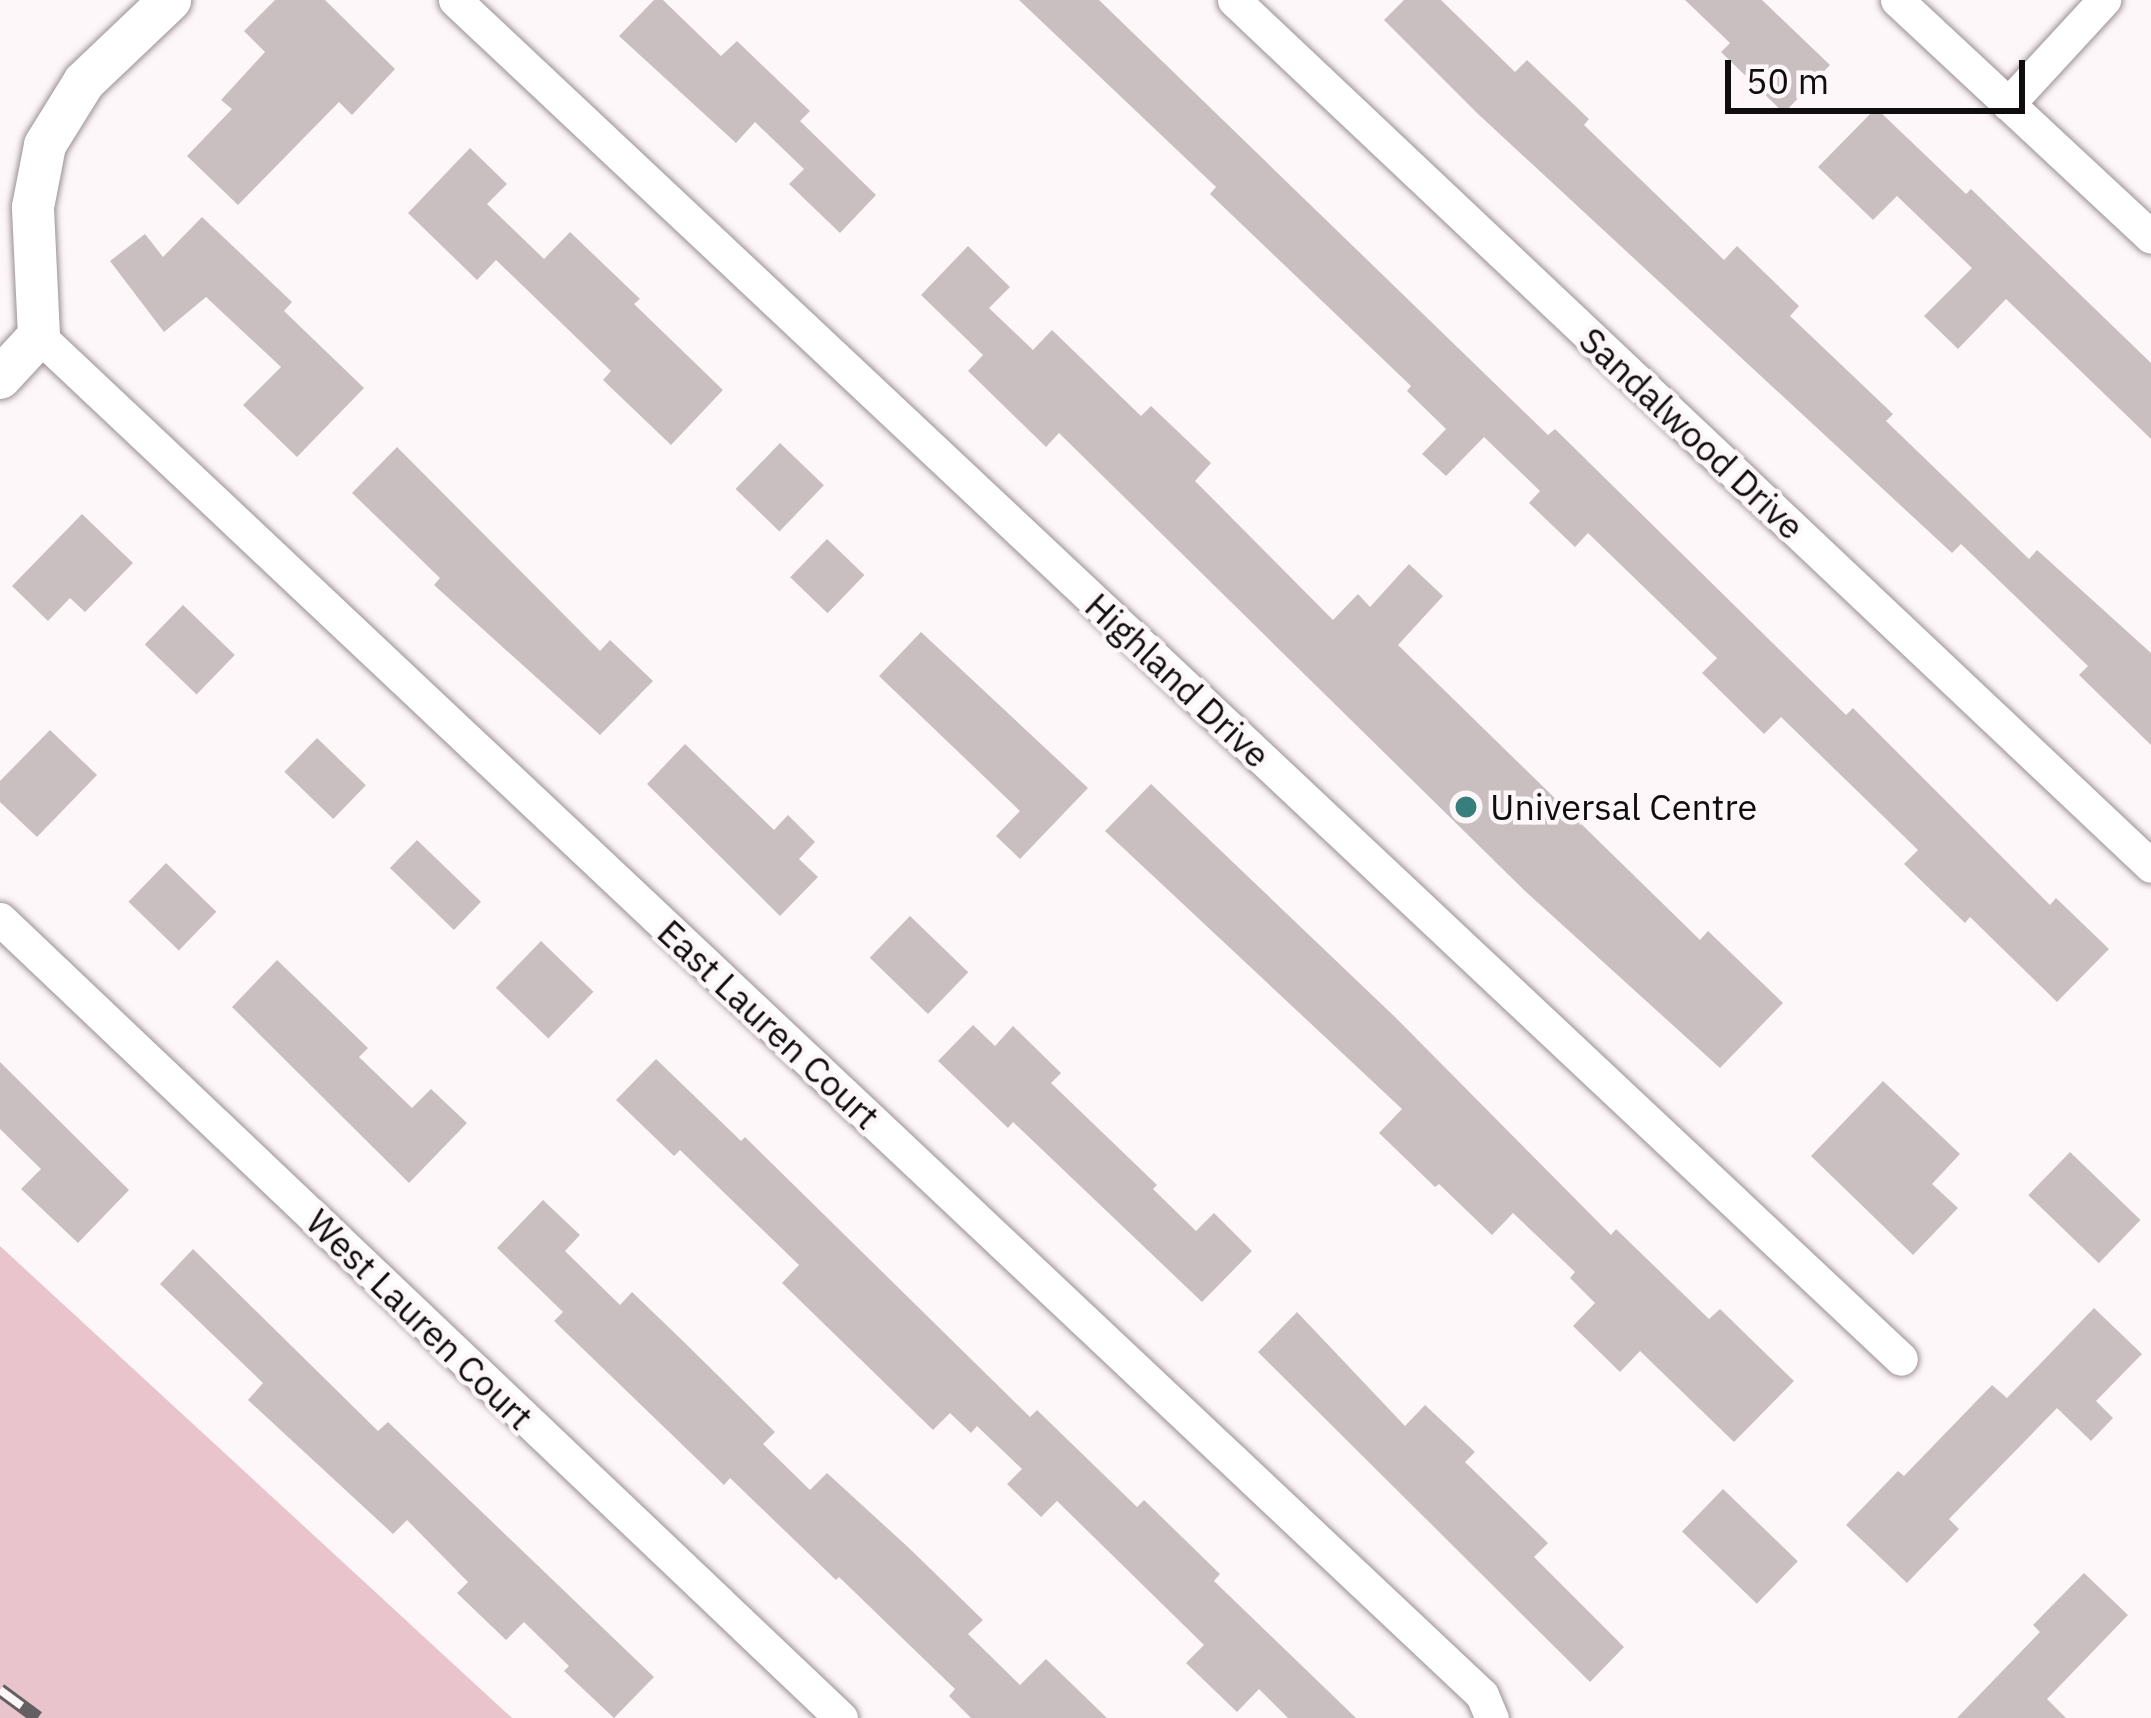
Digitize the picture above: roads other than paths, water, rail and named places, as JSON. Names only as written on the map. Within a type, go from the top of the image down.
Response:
[{"type":"street","points":[[0,378],[39,336],[33,207],[46,146],[85,82],[170,0]]},
{"type":"street","name":"Highland Drive","points":[[455,0],[1901,1359]]},
{"type":"street","name":"Sandalwood Drive","points":[[1234,0],[2151,866]]},
{"type":"street","points":[[1898,0],[2151,237]]},
{"type":"street","points":[[2008,104],[2104,0]]},
{"type":"street","name":"East Lauren Court","points":[[39,336],[1482,1695],[1492,1718]]},
{"type":"street","name":"West Lauren Court","points":[[0,919],[841,1718]]},
{"type":"railway","points":[[0,1690],[38,1718]]},
{"type":"place","name":"Universal Centre","points":[[1466,807]]}]
